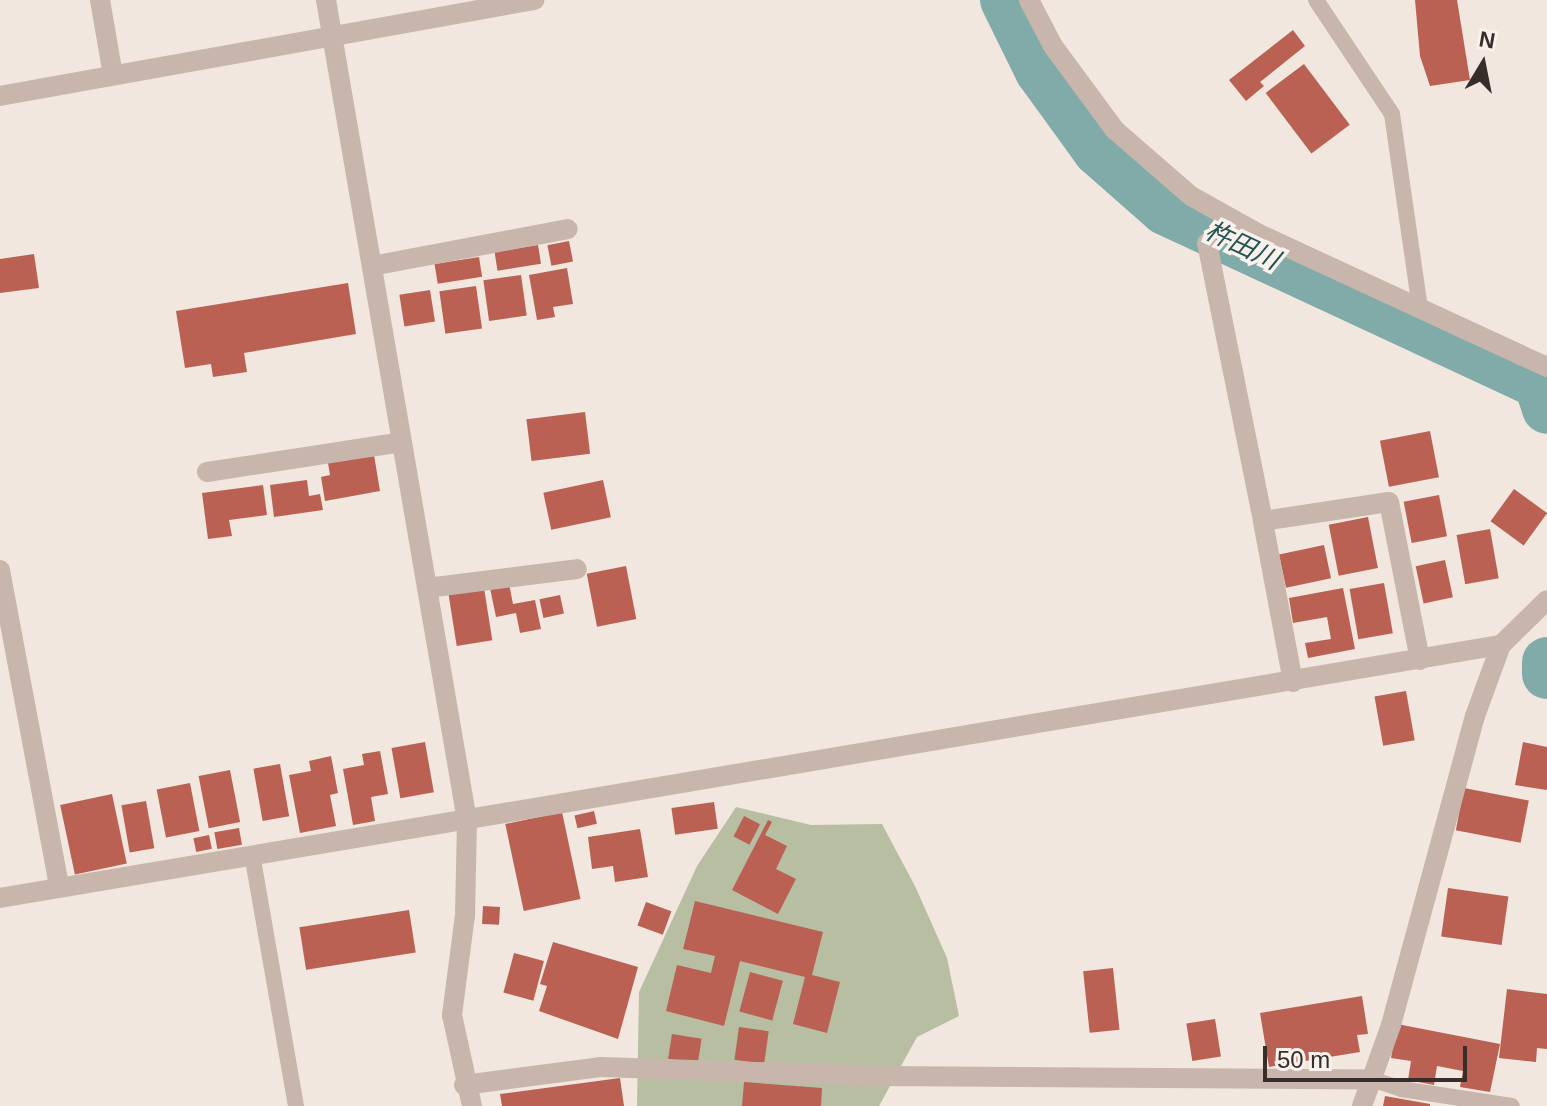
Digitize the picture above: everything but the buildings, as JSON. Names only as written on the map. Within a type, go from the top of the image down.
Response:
[{"type":"street","points":[[100,0],[113,75]]},
{"type":"street","points":[[326,0],[467,821],[465,915],[452,1015],[464,1085],[472,1106]]},
{"type":"street","points":[[0,96],[534,0]]},
{"type":"street","points":[[1029,0],[1053,46],[1115,130],[1191,196],[1259,234],[1547,367]]},
{"type":"street","points":[[372,266],[568,229]]},
{"type":"street","points":[[1207,243],[1293,682]]},
{"type":"street","points":[[207,472],[402,442]]},
{"type":"street","points":[[1263,521],[1389,502],[1420,660]]},
{"type":"street","points":[[427,588],[577,569]]},
{"type":"street","points":[[0,570],[59,885]]},
{"type":"street","points":[[1362,1106],[1391,1025],[1475,716],[1501,645],[1547,600]]},
{"type":"street","points":[[0,898],[59,885],[467,821],[1501,645]]},
{"type":"street","points":[[464,1085],[600,1067],[880,1076],[1161,1074],[1371,1079]]},
{"type":"lane","points":[[1316,0],[1392,114],[1420,308]]},
{"type":"lane","points":[[252,854],[296,1106]]},
{"type":"lane","points":[[1371,1079],[1401,1089],[1512,1106]]},
{"type":"green space","points":[[736,807],[811,825],[882,824],[915,886],[947,958],[959,1016],[917,1037],[879,1106],[637,1106],[639,992],[697,866]]},
{"type":"waterway","name":"杵田川","points":[[1005,0],[1040,71],[1098,151],[1165,210],[1539,384],[1547,409]]},
{"type":"waterway","name":"杵田川","points":[[1547,662],[1547,674]]}]
